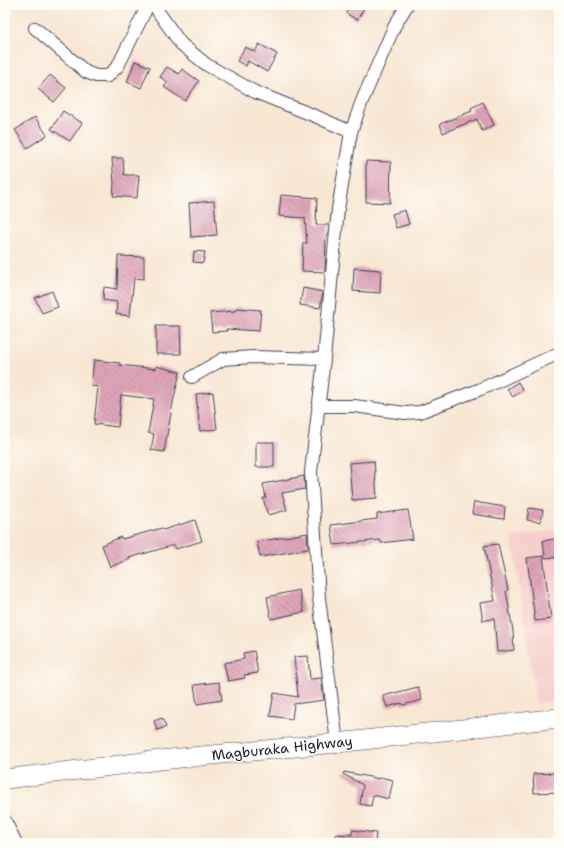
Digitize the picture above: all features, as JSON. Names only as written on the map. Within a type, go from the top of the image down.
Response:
[{"type":"main road","name":"Magburaka Highway","points":[[5,779],[160,760],[337,743],[559,718]]},
{"type":"street","points":[[35,28],[86,72],[96,76],[108,76],[118,66],[148,5]]},
{"type":"street","points":[[155,5],[181,44],[207,65],[255,92],[316,116],[351,132]]},
{"type":"street","points":[[337,743],[319,598],[311,472],[324,359],[338,208],[351,132],[362,101],[394,27],[407,5]]},
{"type":"street","points":[[318,406],[354,406],[405,413],[420,412],[481,389],[559,353]]},
{"type":"street","points":[[192,377],[223,360],[228,359],[253,357],[324,359]]},
{"type":"street","points":[[5,821],[16,843]]},
{"type":"shaded area","points":[[559,529],[559,701],[536,703],[512,537]]},
{"type":"building","points":[[351,5],[366,5],[357,20],[346,13]]},
{"type":"building","points":[[259,44],[277,54],[267,72],[248,61],[246,66],[237,61],[245,47],[255,52]]},
{"type":"building","points":[[135,61],[150,67],[141,88],[127,82]]},
{"type":"building","points":[[167,67],[179,74],[182,69],[199,81],[185,101],[164,87],[168,82],[160,77]]},
{"type":"building","points":[[50,75],[66,88],[54,102],[38,89]]},
{"type":"building","points":[[483,102],[494,125],[482,131],[477,119],[443,133],[440,124],[472,111],[471,108]]},
{"type":"building","points":[[63,111],[82,123],[70,141],[51,129]]},
{"type":"building","points":[[35,117],[47,135],[27,148],[15,130]]},
{"type":"building","points":[[112,158],[123,158],[124,175],[139,175],[137,198],[113,196],[114,183]]},
{"type":"building","points":[[366,161],[391,162],[390,203],[366,202]]},
{"type":"building","points":[[281,195],[317,198],[316,225],[329,225],[328,235],[326,236],[325,272],[302,271],[303,243],[307,243],[305,218],[279,216]]},
{"type":"building","points":[[214,201],[217,235],[191,237],[189,203]]},
{"type":"building","points":[[405,210],[409,224],[396,228],[392,214]]},
{"type":"building","points":[[194,251],[205,252],[203,263],[193,262]]},
{"type":"building","points":[[118,256],[144,257],[144,279],[134,278],[130,316],[116,314],[117,302],[103,300],[104,287],[117,289]]},
{"type":"building","points":[[354,268],[381,270],[380,293],[353,291]]},
{"type":"building","points":[[303,288],[323,292],[320,308],[300,305]]},
{"type":"building","points":[[52,291],[58,307],[42,313],[35,298]]},
{"type":"building","points":[[236,308],[261,310],[259,331],[226,329],[227,331],[212,332],[210,313],[235,311]]},
{"type":"building","points":[[156,326],[180,326],[181,354],[156,354]]},
{"type":"building","points":[[94,360],[120,363],[119,365],[156,369],[156,366],[180,372],[164,452],[151,450],[154,434],[148,433],[154,399],[121,395],[118,427],[94,424],[98,387],[91,386]]},
{"type":"building","points":[[518,382],[523,390],[513,397],[507,389]]},
{"type":"building","points":[[213,392],[217,429],[200,431],[196,394]]},
{"type":"building","points":[[256,442],[274,442],[274,467],[256,467]]},
{"type":"building","points":[[374,461],[377,498],[352,500],[349,463]]},
{"type":"building","points":[[304,476],[305,489],[282,493],[287,510],[268,515],[263,498],[266,498],[263,484]]},
{"type":"building","points":[[474,502],[505,507],[504,519],[472,514]]},
{"type":"building","points":[[529,508],[543,510],[541,522],[527,520]]},
{"type":"building","points":[[408,510],[413,539],[381,543],[380,540],[334,545],[331,525],[377,519],[377,514]]},
{"type":"building","points":[[195,520],[202,541],[176,549],[174,545],[129,558],[130,559],[110,567],[102,545],[121,537],[122,539],[162,528],[163,530]]},
{"type":"building","points":[[307,533],[308,549],[260,557],[257,542]]},
{"type":"building","points":[[559,538],[559,557],[545,558],[543,541]]},
{"type":"building","points":[[498,544],[508,590],[506,591],[513,631],[514,650],[497,652],[494,618],[483,621],[480,603],[495,601],[484,546]]},
{"type":"building","points":[[543,556],[551,619],[535,621],[527,558]]},
{"type":"building","points":[[299,590],[304,612],[271,619],[267,597]]},
{"type":"building","points":[[254,651],[258,673],[244,675],[245,678],[228,681],[224,663],[244,659],[243,653]]},
{"type":"building","points":[[308,656],[310,679],[321,678],[324,700],[294,704],[292,719],[270,716],[274,693],[298,697],[294,657]]},
{"type":"building","points":[[219,682],[222,700],[197,704],[194,685]]},
{"type":"building","points":[[418,687],[422,700],[387,707],[383,696]]},
{"type":"building","points":[[162,718],[166,727],[157,730],[154,721]]},
{"type":"building","points":[[344,772],[393,780],[389,799],[373,795],[371,806],[360,804],[363,785],[343,774]]},
{"type":"building","points":[[556,773],[557,792],[534,793],[533,774]]},
{"type":"building","points":[[352,830],[376,833],[375,843],[335,843],[336,834],[352,835]]}]
